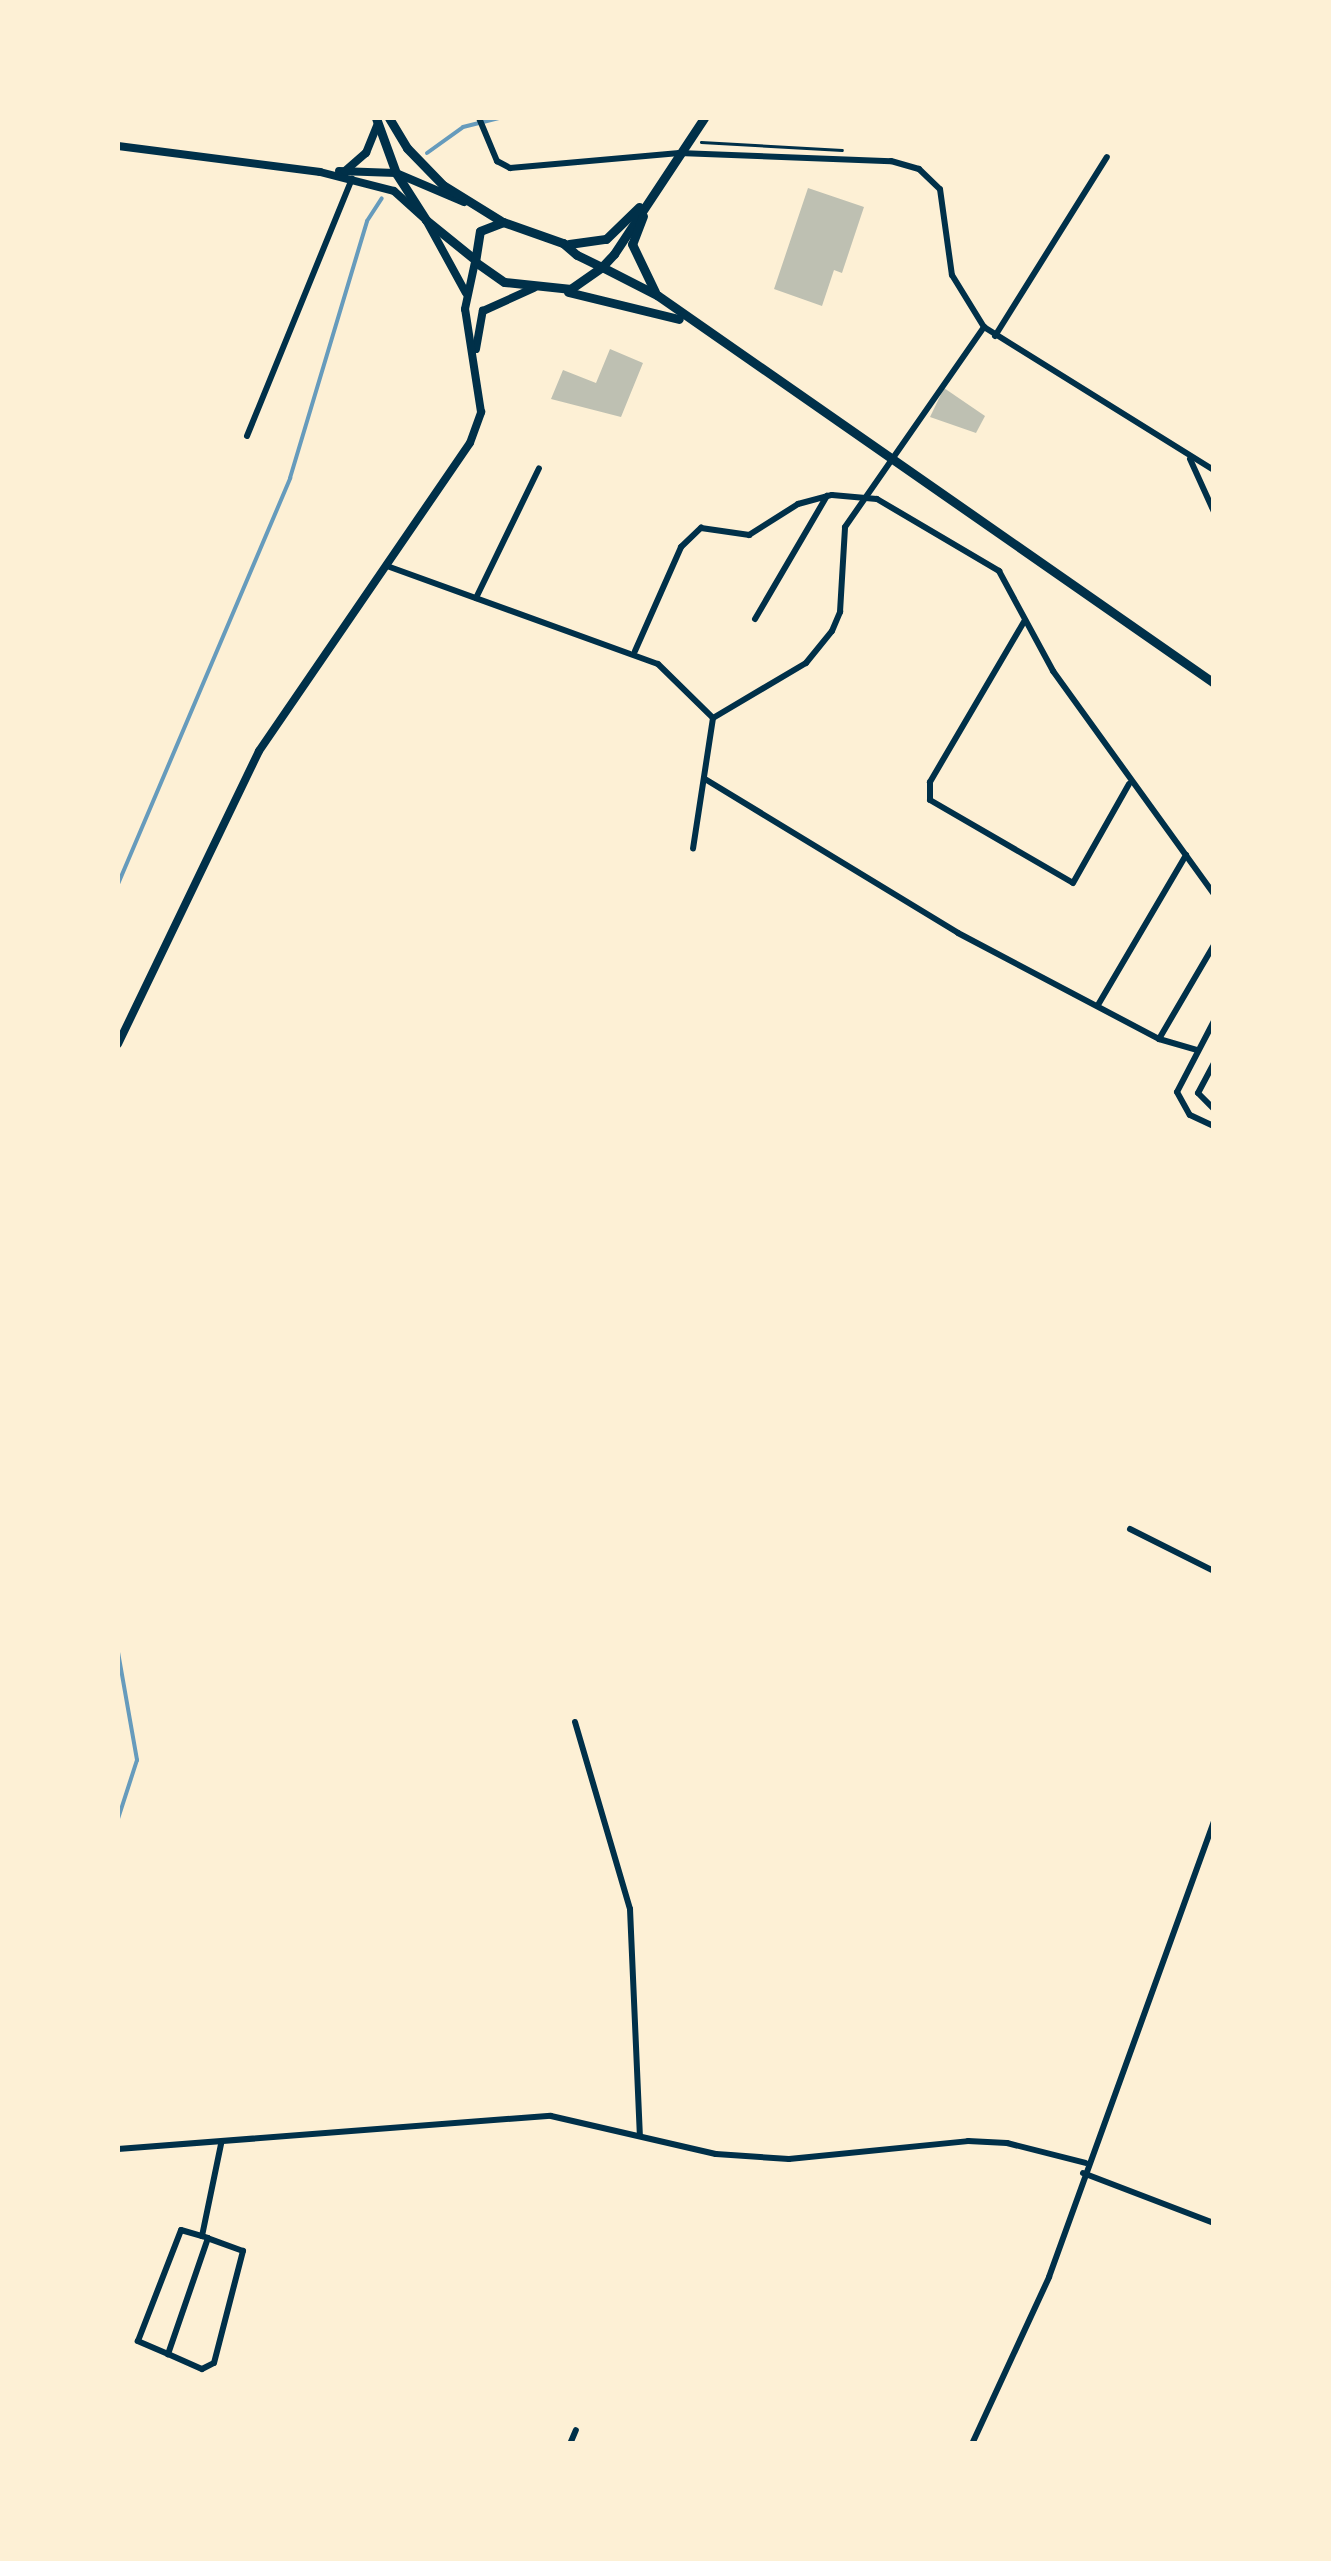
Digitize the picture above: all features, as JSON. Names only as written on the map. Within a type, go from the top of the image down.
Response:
[{"type":"main road","points":[[389,118],[407,148],[466,203],[504,222],[563,243],[657,296],[686,321],[1214,683]]},
{"type":"main road","points":[[565,292],[602,267],[704,118]]},
{"type":"main road","points":[[377,121],[396,172],[426,220],[488,275],[534,288],[626,301],[686,321]]},
{"type":"main road","points":[[563,243],[606,239],[649,199]]},
{"type":"main road","points":[[649,199],[632,244],[638,268],[657,296]]},
{"type":"main road","points":[[474,260],[480,231],[504,222]]},
{"type":"main road","points":[[577,254],[577,284]]},
{"type":"street","points":[[479,118],[497,161],[520,168],[678,153],[845,156],[906,164],[936,182],[946,208],[952,275],[984,327],[1214,470]]},
{"type":"street","points":[[344,171],[366,153],[377,121]]},
{"type":"street","points":[[118,146],[353,177],[394,191],[426,220],[466,293],[481,412],[470,443],[259,751],[118,1044]]},
{"type":"street","points":[[995,336],[1106,158]]},
{"type":"street","points":[[320,172],[396,172],[466,203]]},
{"type":"street","points":[[247,436],[353,177]]},
{"type":"street","points":[[466,293],[474,260]]},
{"type":"street","points":[[476,364],[484,311],[534,288]]},
{"type":"street","points":[[713,718],[806,664],[832,631],[840,612],[841,538],[895,464],[933,394],[984,327]]},
{"type":"street","points":[[1190,458],[1214,512]]},
{"type":"street","points":[[476,598],[539,468]]},
{"type":"street","points":[[755,620],[827,496]]},
{"type":"street","points":[[636,652],[670,569],[692,534],[710,525],[750,535],[798,504],[827,496],[870,497],[988,561],[1008,583],[1025,620],[1129,784],[1214,894]]},
{"type":"street","points":[[387,566],[636,652],[658,664],[713,718]]},
{"type":"street","points":[[1025,620],[930,782],[930,800],[1073,882],[1129,784]]},
{"type":"street","points":[[693,848],[713,718]]},
{"type":"street","points":[[705,780],[958,933],[1159,1039],[1197,1050]]},
{"type":"street","points":[[1098,1005],[1186,855]]},
{"type":"street","points":[[1159,1039],[1214,945]]},
{"type":"street","points":[[1214,1021],[1177,1096],[1190,1115],[1214,1126]]},
{"type":"street","points":[[1214,1064],[1198,1093],[1214,1109]]},
{"type":"street","points":[[1130,1529],[1214,1570]]},
{"type":"street","points":[[575,1722],[630,1909],[640,2134]]},
{"type":"street","points":[[972,2444],[1043,2291],[1086,2163],[1214,1821]]},
{"type":"street","points":[[118,2149],[220,2144],[536,2116],[640,2134],[677,2147],[752,2157],[968,2141],[1086,2163]]},
{"type":"street","points":[[168,2354],[205,2237],[220,2144]]},
{"type":"street","points":[[1083,2173],[1214,2223]]},
{"type":"street","points":[[181,2230],[205,2237],[243,2251],[214,2364],[202,2369],[138,2341],[181,2230]]},
{"type":"street","points":[[570,2444],[576,2430]]},
{"type":"path","points":[[700,143],[834,146],[845,156]]},
{"type":"building","points":[[808,188],[864,207],[842,273],[834,270],[822,306],[774,289]]},
{"type":"building","points":[[610,349],[643,363],[621,417],[551,399],[563,370],[596,383]]},
{"type":"building","points":[[944,388],[985,416],[976,433],[930,417]]},
{"type":"waterway","points":[[427,153],[463,127],[500,118]]},
{"type":"waterway","points":[[118,884],[290,478],[367,221],[382,198]]},
{"type":"waterway","points":[[118,1652],[137,1760],[118,1819]]}]
